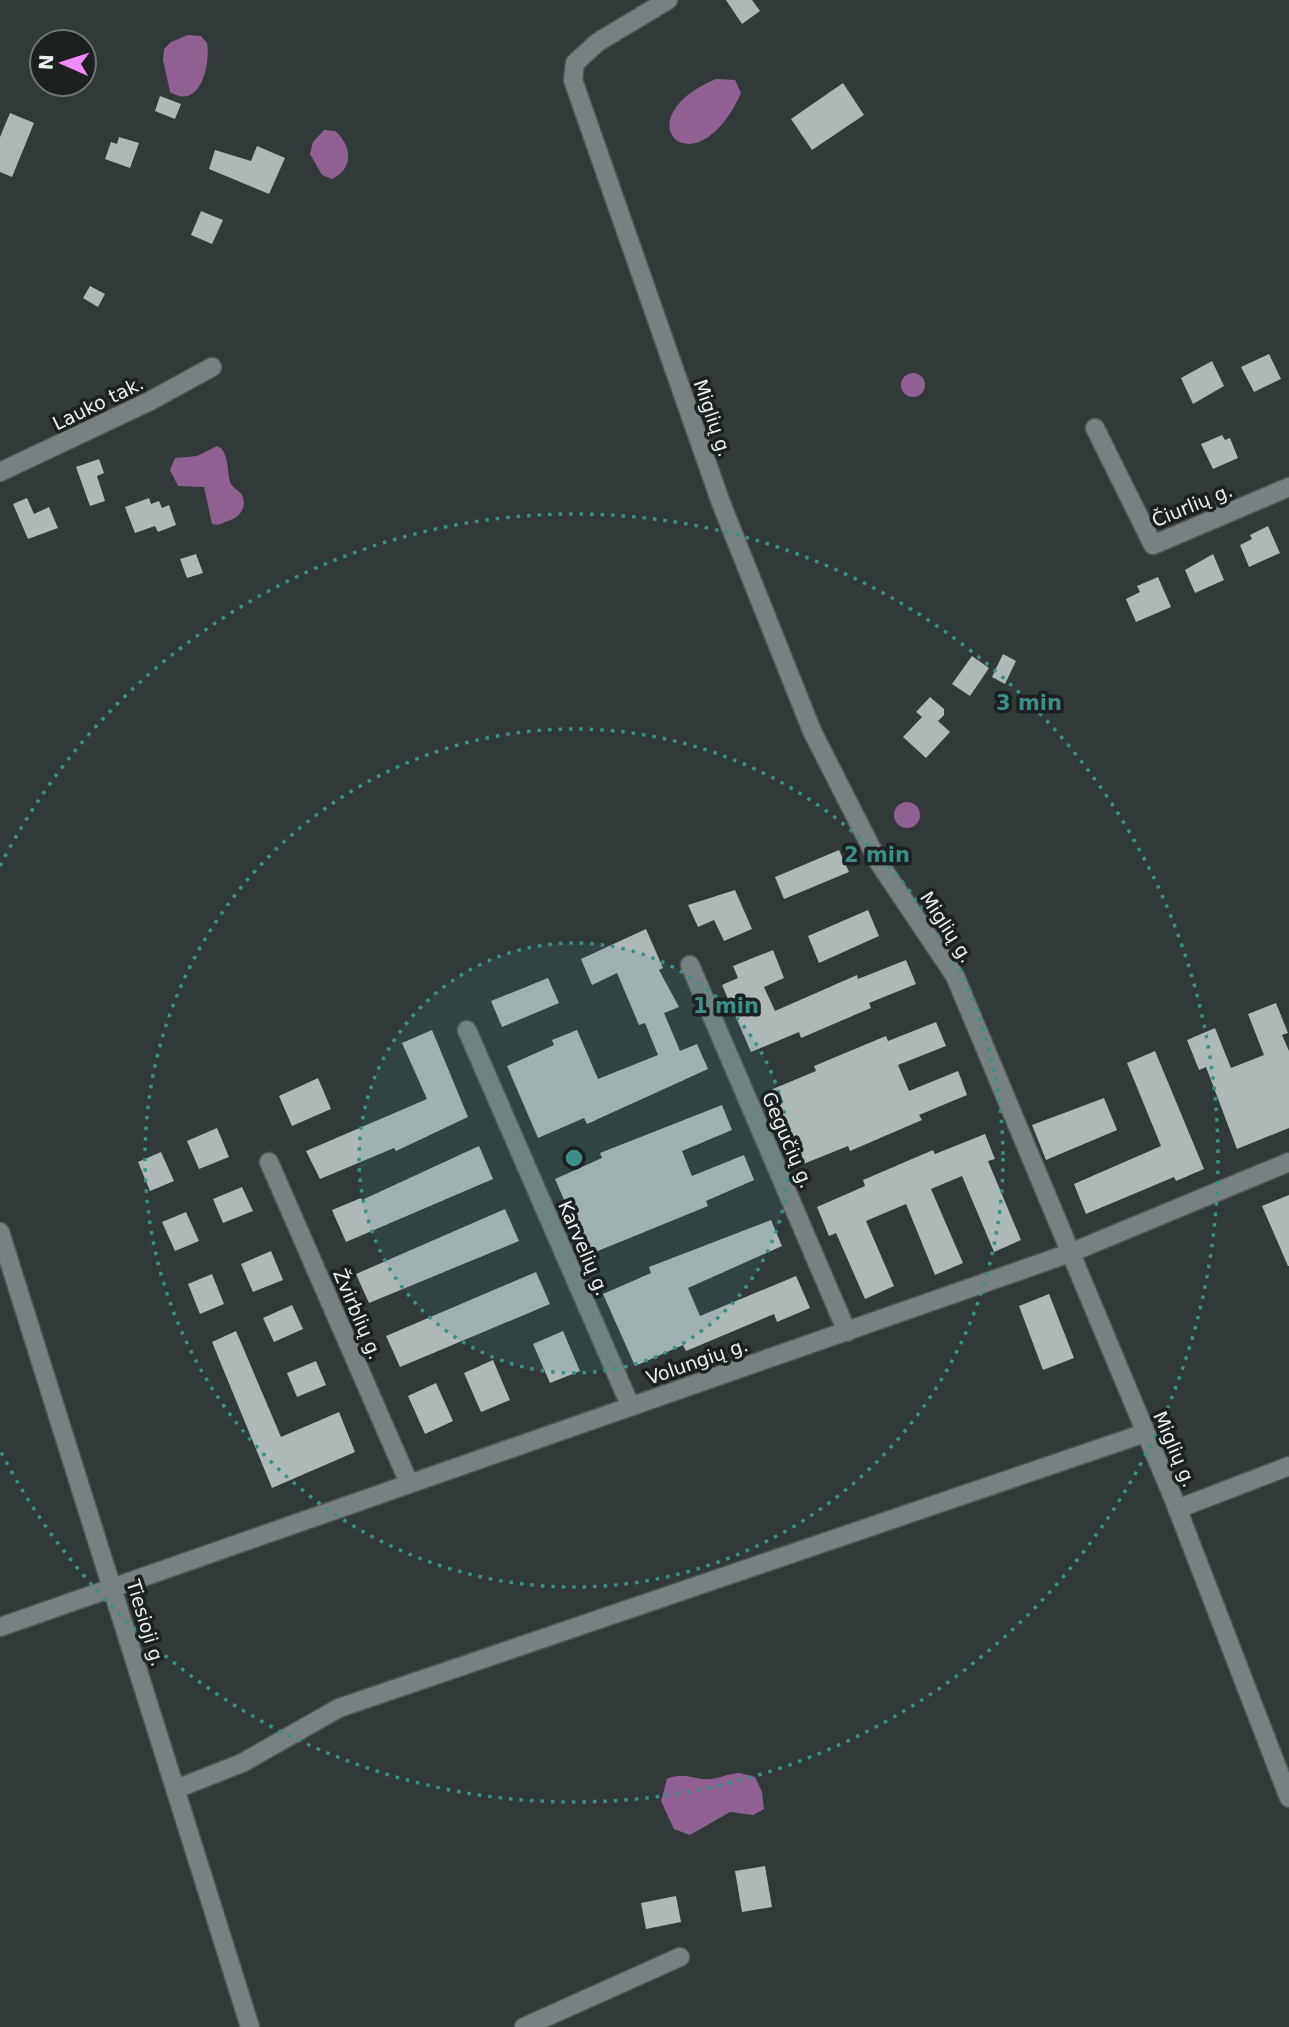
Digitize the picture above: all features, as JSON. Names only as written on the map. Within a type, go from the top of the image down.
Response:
[{"type":"street","name":"Miglių g.","points":[[668,0],[598,43],[575,62],[573,80],[720,503],[812,732],[879,863],[955,976],[1177,1509],[1289,1798]]},
{"type":"street","name":"Lauko tak.","points":[[0,472],[150,401],[212,367]]},
{"type":"street","name":"Čiurlių g.","points":[[1095,428],[1153,545],[1289,487]]},
{"type":"street","name":"Gegučių g.","points":[[690,965],[847,1332]]},
{"type":"street","name":"Karvelių g.","points":[[467,1030],[629,1405]]},
{"type":"street","name":"Žvirblių g.","points":[[269,1162],[409,1483]]},
{"type":"street","name":"Volungių g.","points":[[0,1626],[1070,1253],[1289,1162]]},
{"type":"street","name":"Tiesioji g.","points":[[0,1232],[250,2027]]},
{"type":"street","points":[[176,1789],[242,1763],[339,1708],[1144,1433]]},
{"type":"street","points":[[1177,1509],[1289,1466]]},
{"type":"street","points":[[524,2027],[680,1957]]},
{"type":"shaded area","points":[[188,35],[201,36],[207,43],[207,62],[205,73],[196,90],[189,95],[180,96],[170,92],[163,60],[164,49],[171,42]]},
{"type":"shaded area","points":[[716,79],[735,80],[741,93],[723,123],[704,139],[688,144],[675,139],[670,128],[673,112],[688,95]]},
{"type":"shaded area","points":[[324,130],[335,131],[341,137],[348,156],[344,169],[332,179],[322,175],[310,154],[313,142]]},
{"type":"shaded area","points":[[913,373],[922,376],[925,385],[922,394],[913,397],[904,394],[901,385],[904,376]]},
{"type":"shaded area","points":[[217,446],[222,449],[227,461],[230,482],[242,495],[244,504],[236,517],[217,525],[212,524],[204,487],[178,486],[170,470],[175,458],[197,456]]},
{"type":"shaded area","points":[[907,802],[916,806],[920,815],[916,824],[907,828],[898,824],[894,815],[898,806]]},
{"type":"shaded area","points":[[739,1773],[755,1777],[762,1792],[764,1809],[753,1815],[730,1812],[690,1835],[674,1829],[661,1801],[667,1779],[684,1776],[711,1779]]},
{"type":"building","points":[[726,0],[752,0],[760,11],[742,24]]},
{"type":"building","points":[[843,83],[864,115],[812,150],[791,119]]},
{"type":"building","points":[[160,96],[181,104],[175,119],[155,111]]},
{"type":"building","points":[[10,113],[34,123],[12,177],[0,172],[0,137]]},
{"type":"building","points":[[119,137],[139,143],[130,168],[105,159],[111,142],[117,144]]},
{"type":"building","points":[[257,146],[285,158],[269,194],[209,169],[215,150],[251,161]]},
{"type":"building","points":[[201,211],[223,220],[212,244],[191,235]]},
{"type":"building","points":[[90,286],[105,294],[98,307],[83,298]]},
{"type":"building","points":[[1269,354],[1281,379],[1254,392],[1241,367]]},
{"type":"building","points":[[1212,361],[1224,386],[1193,404],[1181,378]]},
{"type":"building","points":[[1222,435],[1225,440],[1230,438],[1238,458],[1213,469],[1201,444]]},
{"type":"building","points":[[99,459],[104,473],[97,476],[105,501],[90,506],[76,467]]},
{"type":"building","points":[[27,498],[34,514],[49,507],[58,528],[28,539],[13,504]]},
{"type":"building","points":[[149,498],[151,504],[159,501],[162,508],[169,505],[176,525],[158,532],[155,526],[135,533],[125,507]]},
{"type":"building","points":[[1268,526],[1280,553],[1249,567],[1240,545],[1252,539],[1250,535]]},
{"type":"building","points":[[196,554],[203,573],[187,578],[180,559]]},
{"type":"building","points":[[1213,554],[1224,580],[1195,593],[1185,570]]},
{"type":"building","points":[[1158,577],[1171,607],[1136,622],[1126,599],[1140,592],[1137,586]]},
{"type":"building","points":[[1003,654],[1016,661],[1005,684],[992,677]]},
{"type":"building","points":[[972,656],[989,668],[970,696],[952,684]]},
{"type":"building","points":[[930,697],[944,709],[944,715],[938,721],[950,732],[926,758],[903,737],[922,717],[916,712]]},
{"type":"building","points":[[839,850],[849,872],[784,899],[775,877]]},
{"type":"building","points":[[735,890],[752,929],[724,941],[714,920],[698,927],[688,905]]},
{"type":"building","points":[[868,910],[879,936],[819,963],[808,936]]},
{"type":"building","points":[[646,929],[663,968],[659,970],[679,1007],[664,1013],[680,1051],[697,1044],[708,1069],[587,1124],[584,1118],[538,1138],[507,1066],[554,1045],[552,1040],[577,1030],[598,1079],[658,1055],[645,1023],[639,1025],[617,973],[592,985],[581,959]]},
{"type":"building","points":[[773,950],[784,978],[764,987],[775,1011],[857,975],[858,979],[906,960],[916,984],[869,1003],[871,1008],[801,1038],[799,1032],[751,1052],[722,985],[738,978],[733,966]]},
{"type":"building","points":[[548,978],[559,1003],[502,1027],[491,1001]]},
{"type":"building","points":[[1276,1003],[1288,1033],[1282,1035],[1289,1051],[1289,1128],[1237,1149],[1206,1067],[1199,1070],[1187,1040],[1215,1028],[1231,1068],[1264,1055],[1248,1014]]},
{"type":"building","points":[[936,1022],[946,1046],[898,1065],[909,1091],[958,1071],[967,1095],[919,1115],[922,1120],[850,1151],[848,1146],[801,1165],[768,1091],[816,1071],[814,1066],[886,1036],[888,1041]]},
{"type":"building","points":[[432,1030],[468,1117],[396,1151],[394,1148],[320,1179],[306,1151],[427,1099],[402,1043]]},
{"type":"building","points":[[1155,1051],[1204,1169],[1176,1181],[1174,1177],[1086,1214],[1074,1184],[1161,1146],[1127,1063]]},
{"type":"building","points":[[318,1078],[331,1109],[292,1126],[279,1096]]},
{"type":"building","points":[[1104,1098],[1117,1130],[1046,1160],[1032,1125]]},
{"type":"building","points":[[722,1105],[732,1130],[682,1151],[692,1176],[744,1155],[754,1180],[706,1201],[708,1206],[588,1255],[555,1179],[602,1158],[600,1153]]},
{"type":"building","points":[[217,1128],[229,1157],[199,1169],[187,1141]]},
{"type":"building","points":[[985,1134],[995,1159],[988,1161],[1021,1240],[994,1252],[962,1176],[931,1189],[963,1263],[935,1275],[906,1204],[866,1221],[894,1286],[865,1299],[836,1233],[829,1236],[817,1207],[865,1186],[863,1180],[933,1150],[935,1154]]},
{"type":"building","points":[[479,1146],[493,1179],[346,1242],[332,1210],[361,1198],[362,1200]]},
{"type":"building","points":[[161,1152],[174,1181],[150,1191],[138,1162]]},
{"type":"building","points":[[242,1187],[253,1211],[223,1223],[213,1199]]},
{"type":"building","points":[[1289,1195],[1289,1266],[1288,1266],[1262,1206]]},
{"type":"building","points":[[505,1209],[519,1241],[369,1303],[356,1274]]},
{"type":"building","points":[[186,1212],[199,1241],[175,1251],[162,1222]]},
{"type":"building","points":[[771,1220],[782,1246],[688,1288],[700,1316],[796,1276],[810,1308],[777,1322],[774,1314],[686,1351],[683,1345],[635,1366],[603,1294],[651,1273],[649,1267]]},
{"type":"building","points":[[271,1251],[283,1280],[253,1292],[241,1264]]},
{"type":"building","points":[[536,1272],[550,1304],[400,1367],[386,1336]]},
{"type":"building","points":[[212,1274],[224,1304],[200,1314],[188,1284]]},
{"type":"building","points":[[1049,1294],[1074,1358],[1043,1370],[1019,1306]]},
{"type":"building","points":[[292,1305],[303,1329],[274,1342],[263,1318]]},
{"type":"building","points":[[236,1331],[281,1437],[339,1412],[355,1452],[272,1488],[212,1342]]},
{"type":"building","points":[[563,1331],[580,1371],[550,1383],[533,1344]]},
{"type":"building","points":[[493,1360],[510,1400],[481,1412],[464,1373]]},
{"type":"building","points":[[316,1361],[326,1385],[297,1397],[287,1373]]},
{"type":"building","points":[[436,1383],[453,1421],[425,1434],[408,1396]]},
{"type":"building","points":[[765,1866],[772,1907],[742,1912],[735,1871]]},
{"type":"building","points":[[676,1896],[681,1922],[646,1929],[641,1903]]}]
